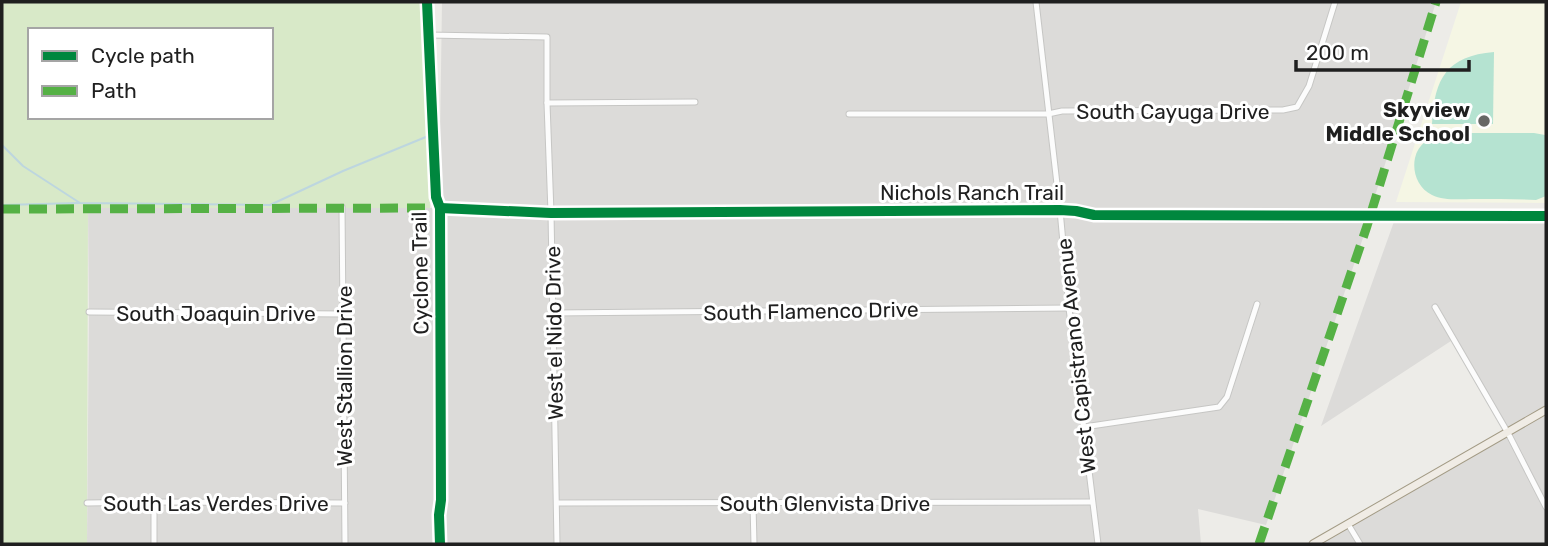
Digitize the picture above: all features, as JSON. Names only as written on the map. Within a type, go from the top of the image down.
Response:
[{"type":"main road","points":[[1313,544],[1546,410]]},
{"type":"street","name":"West Capistrano Avenue","points":[[1036,2],[1098,544]]},
{"type":"street","name":"South Cayuga Drive","points":[[849,114],[1048,114],[1062,111],[1283,110],[1297,107],[1309,86],[1335,2]]},
{"type":"street","name":"West el Nido Drive","points":[[428,35],[547,37],[557,544]]},
{"type":"street","points":[[547,103],[695,102]]},
{"type":"street","name":"West Stallion Drive","points":[[342,207],[345,544]]},
{"type":"street","points":[[1084,427],[1219,407],[1227,397],[1257,304]]},
{"type":"street","points":[[1435,307],[1508,433],[1546,507]]},
{"type":"street","name":"South Flamenco Drive","points":[[553,313],[1069,308]]},
{"type":"street","name":"South Joaquin Drive","points":[[89,312],[343,314]]},
{"type":"street","points":[[154,544],[155,502]]},
{"type":"street","name":"South Glenvista Drive","points":[[557,503],[1092,502]]},
{"type":"street","name":"South Las Verdes Drive","points":[[87,503],[345,503]]},
{"type":"street","points":[[753,504],[754,544]]},
{"type":"street","points":[[1349,524],[1360,544]]},
{"type":"shaded area","points":[[442,2],[1436,2],[1367,226],[1266,525],[1198,509],[1201,544],[87,544],[88,208],[439,208]]},
{"type":"shaded area","name":"Skyview Middle School","points":[[1461,2],[1546,2],[1546,203],[1396,202]]},
{"type":"shaded area","points":[[1396,216],[1546,216],[1546,544],[1313,544],[1508,433],[1454,339],[1321,426]]},
{"type":"green space","points":[[2,2],[424,2],[430,208],[88,208],[87,544],[2,544]]},
{"type":"green space","points":[[1494,52],[1493,124],[1432,124],[1436,94],[1446,72],[1465,58]]},
{"type":"green space","points":[[1442,133],[1546,135],[1546,196],[1536,200],[1453,199],[1432,195],[1417,179],[1415,158],[1425,142]]},
{"type":"waterway","points":[[2,145],[23,166],[80,203],[270,205],[438,132]]},
{"type":"waterway","points":[[2,205],[79,203]]},
{"type":"marked path","points":[[1259,544],[1367,226],[1436,2]]},
{"type":"marked path","points":[[2,209],[440,208]]},
{"type":"cycle path","name":"Cyclone Trail","points":[[427,2],[436,197],[440,208],[440,544]]},
{"type":"cycle path","name":"Nichols Ranch Trail","points":[[440,208],[551,213],[1060,210],[1094,215],[1546,216]]},
{"type":"place","name":"Skyview Middle School","points":[[1484,121]]}]
